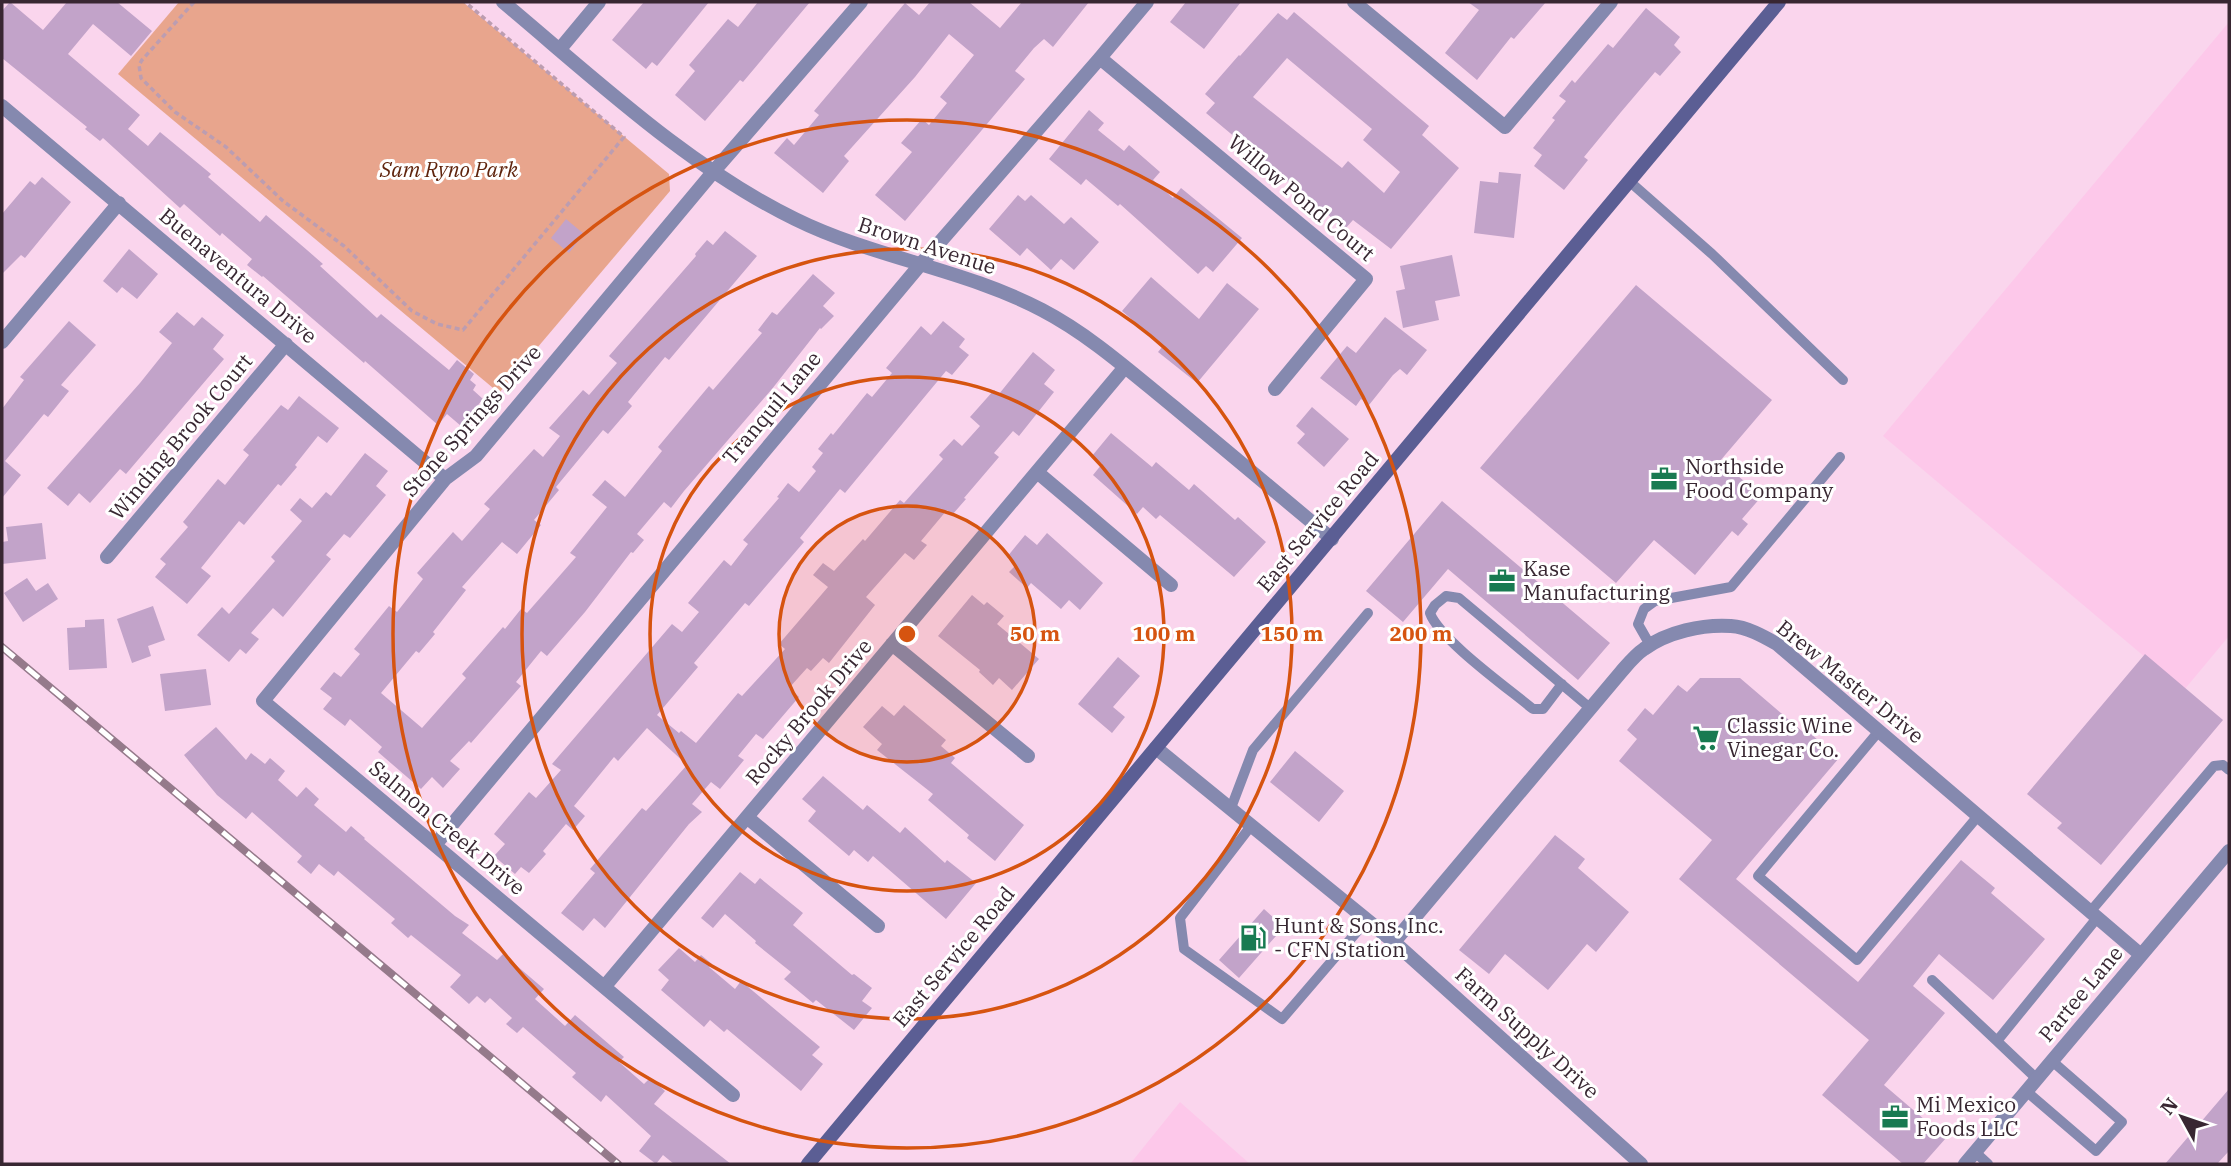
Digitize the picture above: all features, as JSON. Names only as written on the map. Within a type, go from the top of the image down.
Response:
[{"type":"street","name":"Brown Avenue","points":[[503,2],[684,150],[793,218],[870,250],[957,275],[1043,310],[1093,342],[1332,539]]},
{"type":"street","points":[[559,49],[599,2]]},
{"type":"street","name":"Stone Springs Drive","points":[[263,701],[445,479],[476,456],[861,2]]},
{"type":"street","name":"Tranquil Lane","points":[[435,845],[920,265],[1147,2]]},
{"type":"street","points":[[1354,2],[1505,127],[1611,2]]},
{"type":"street","name":"East Service Road","points":[[808,1164],[1779,2]]},
{"type":"street","name":"Willow Pond Court","points":[[1100,58],[1366,279],[1275,389]]},
{"type":"street","name":"Buenaventura Drive","points":[[2,106],[445,479]]},
{"type":"street","points":[[2,342],[119,203]]},
{"type":"street","name":"Winding Brook Court","points":[[107,557],[286,344]]},
{"type":"street","name":"Rocky Brook Drive","points":[[605,986],[1125,367]]},
{"type":"street","points":[[1037,472],[1171,584]]},
{"type":"street","name":"Brew Master Drive","points":[[1394,942],[1620,672],[1650,645],[1676,633],[1728,625],[1760,635],[1776,644],[2141,955]]},
{"type":"street","points":[[892,644],[1028,756]]},
{"type":"street","name":"Salmon Creek Drive","points":[[263,701],[733,1095]]},
{"type":"street","name":"Farm Supply Drive","points":[[1156,748],[1394,942],[1641,1164]]},
{"type":"street","points":[[748,818],[878,926]]},
{"type":"street","name":"Partee Lane","points":[[1965,1164],[2229,851]]},
{"type":"lane","points":[[1629,181],[1712,254],[1843,380]]},
{"type":"lane","points":[[1650,645],[1638,624],[1643,609],[1655,601],[1731,587],[1840,457]]},
{"type":"lane","points":[[1562,684],[1542,709],[1533,709],[1446,637],[1430,613],[1446,596],[1459,598],[1562,684],[1590,708]]},
{"type":"lane","points":[[1230,808],[1253,750],[1368,613]]},
{"type":"lane","points":[[1879,731],[1758,876],[1857,960],[1978,816]]},
{"type":"lane","points":[[1997,1041],[2214,766],[2223,765],[2229,770]]},
{"type":"lane","points":[[1251,826],[1180,918],[1184,949],[1282,1019],[1367,920]]},
{"type":"lane","points":[[1932,980],[2037,1079]]},
{"type":"lane","points":[[2026,1091],[2096,1150],[2122,1122],[2052,1061]]},
{"type":"lane","points":[[1975,1152],[1989,1164]]},
{"type":"path","points":[[194,2],[142,60],[139,65],[141,78],[175,112],[226,146],[283,201],[344,246],[412,311],[437,324],[463,330],[624,137],[465,2]]},
{"type":"shaded area","points":[[2229,22],[2229,636],[2184,690],[1883,436]]},
{"type":"shaded area","points":[[1180,1102],[1250,1164],[1130,1164]]},
{"type":"green space","name":"Sam Ryno Park","points":[[179,2],[463,2],[669,174],[670,191],[499,393],[118,74]]},
{"type":"building","points":[[10,2],[43,30],[67,2],[117,2],[152,31],[131,56],[93,24],[68,54],[140,115],[128,129],[148,146],[160,132],[211,174],[208,177],[260,222],[266,215],[307,250],[323,264],[320,266],[377,318],[381,314],[449,370],[457,360],[474,374],[470,380],[476,385],[473,390],[483,399],[461,426],[447,414],[438,425],[365,361],[364,363],[247,265],[252,259],[222,233],[220,236],[184,204],[180,208],[103,138],[100,141],[85,129],[87,127],[2,58],[2,11]]},
{"type":"building","points":[[644,2],[709,2],[657,66],[652,62],[646,69],[612,40]]},
{"type":"building","points":[[758,2],[810,2],[743,82],[740,80],[705,121],[675,95],[695,71],[689,65],[728,19],[738,27]]},
{"type":"building","points":[[930,2],[969,2],[1000,28],[1022,2],[1089,2],[1053,47],[1044,39],[1034,48],[1015,71],[1025,79],[905,221],[875,195],[912,152],[901,143],[922,119],[929,125],[947,103],[940,97],[974,55],[949,34],[915,77],[844,156],[849,161],[823,193],[774,153],[787,138],[794,145],[819,115],[814,111],[905,3],[919,15]]},
{"type":"building","points":[[1186,2],[1241,2],[1204,49],[1170,22]]},
{"type":"building","points":[[1468,2],[1546,2],[1514,39],[1511,37],[1477,80],[1445,53],[1479,10]]},
{"type":"building","points":[[1646,8],[1680,37],[1674,45],[1681,52],[1660,76],[1655,72],[1621,112],[1584,157],[1588,160],[1564,190],[1534,166],[1542,155],[1533,148],[1566,101],[1559,96],[1572,80],[1575,83],[1608,44],[1613,48]]},
{"type":"building","points":[[1294,12],[1429,126],[1422,135],[1459,168],[1391,249],[1353,220],[1345,229],[1206,113],[1215,103],[1205,94],[1278,13],[1287,20]],"holes":[[[1287,58],[1372,129],[1363,140],[1400,172],[1384,193],[1348,161],[1342,168],[1253,97]]]},
{"type":"building","points":[[1089,110],[1104,123],[1098,130],[1124,151],[1129,145],[1160,172],[1153,180],[1173,198],[1181,188],[1242,238],[1213,272],[1206,266],[1198,274],[1120,204],[1118,206],[1086,179],[1081,185],[1049,159]]},
{"type":"building","points":[[1499,172],[1521,174],[1514,238],[1474,233],[1480,181],[1498,183]]},
{"type":"building","points":[[42,177],[71,202],[25,258],[21,255],[2,274],[2,214],[30,181],[35,185]]},
{"type":"building","points":[[1018,195],[1025,201],[1031,195],[1064,224],[1071,217],[1099,242],[1074,270],[1061,259],[1051,270],[1027,248],[1020,256],[989,229]]},
{"type":"building","points":[[566,219],[584,234],[569,253],[551,238]]},
{"type":"building","points":[[725,231],[757,256],[669,360],[665,357],[628,402],[632,406],[608,434],[603,430],[556,487],[559,490],[534,520],[541,525],[517,554],[502,542],[462,587],[466,590],[433,632],[435,634],[419,653],[416,651],[381,693],[422,728],[466,678],[462,674],[503,627],[505,629],[521,609],[527,613],[576,557],[570,553],[607,507],[592,495],[605,480],[625,497],[662,451],[658,447],[709,386],[713,390],[762,333],[758,330],[772,312],[777,315],[813,274],[835,293],[823,306],[834,316],[820,328],[671,508],[664,502],[637,534],[644,540],[631,552],[585,612],[547,656],[541,651],[516,682],[521,686],[471,743],[469,741],[450,761],[460,769],[443,788],[432,777],[421,789],[378,752],[382,747],[350,719],[345,726],[323,709],[332,698],[320,689],[334,672],[341,677],[360,654],[354,649],[389,606],[397,612],[423,579],[417,573],[453,532],[462,541],[490,509],[484,504],[534,449],[543,457],[560,436],[549,428],[583,390],[589,395],[617,363],[609,356],[707,240],[713,245]]},
{"type":"building","points":[[129,249],[158,274],[137,299],[122,287],[117,293],[103,281]]},
{"type":"building","points":[[1452,255],[1460,296],[1435,301],[1439,320],[1403,328],[1396,291],[1405,289],[1400,266]]},
{"type":"building","points":[[1151,277],[1199,319],[1227,283],[1259,309],[1197,383],[1158,352],[1163,346],[1122,311]]},
{"type":"building","points":[[1636,285],[1772,400],[1720,461],[1762,496],[1742,519],[1748,524],[1738,536],[1732,531],[1695,575],[1654,540],[1616,583],[1480,468]]},
{"type":"building","points":[[177,312],[194,326],[202,317],[224,335],[213,349],[224,359],[126,474],[120,469],[90,503],[79,493],[68,506],[47,488],[172,343],[159,332]]},
{"type":"building","points":[[1385,317],[1427,350],[1407,375],[1400,369],[1393,375],[1369,405],[1361,399],[1356,406],[1320,378],[1347,346],[1356,353]]},
{"type":"building","points":[[69,321],[96,345],[61,385],[69,391],[48,417],[44,414],[5,461],[21,475],[2,498],[2,409],[24,380],[20,377]]},
{"type":"building","points":[[943,321],[965,339],[959,347],[969,355],[952,375],[946,371],[845,493],[840,489],[800,538],[804,542],[749,606],[745,603],[694,663],[698,667],[657,715],[679,733],[681,731],[696,743],[738,693],[742,696],[785,649],[779,644],[828,587],[813,575],[823,563],[834,571],[863,539],[865,541],[900,500],[904,503],[943,459],[939,455],[954,439],[962,446],[980,426],[970,417],[994,390],[999,394],[1033,352],[1055,370],[1044,384],[1054,392],[1019,436],[1013,431],[994,453],[999,457],[952,515],[947,510],[921,541],[927,545],[914,560],[905,553],[866,597],[875,605],[829,663],[823,658],[811,671],[807,668],[789,688],[799,697],[763,739],[756,734],[738,756],[744,760],[720,789],[711,782],[692,804],[702,812],[689,824],[605,928],[594,918],[583,931],[561,913],[595,873],[590,869],[642,808],[646,811],[687,765],[647,728],[618,761],[614,757],[574,806],[585,816],[573,830],[566,824],[543,851],[546,854],[529,873],[521,867],[515,874],[494,856],[505,844],[494,834],[529,792],[536,798],[561,770],[552,764],[672,624],[682,632],[699,612],[688,603],[724,560],[731,566],[748,544],[743,540],[779,498],[777,497],[788,483],[799,492],[816,471],[812,467],[823,453],[818,449],[867,393],[872,397],[892,373],[886,368],[921,326],[931,335]]},
{"type":"building","points":[[299,396],[339,428],[327,443],[318,436],[281,486],[278,484],[244,525],[239,521],[201,568],[211,576],[187,604],[155,577],[166,564],[160,559],[188,527],[183,522],[218,479],[225,485],[249,455],[243,450],[281,405],[288,410]]},
{"type":"building","points":[[1312,407],[1349,439],[1324,467],[1297,443],[1305,434],[1296,426]]},
{"type":"building","points":[[1111,433],[1152,467],[1156,462],[1189,490],[1194,484],[1235,520],[1238,517],[1266,542],[1234,577],[1160,515],[1156,519],[1143,507],[1137,514],[1093,475],[1102,464],[1092,456]]},
{"type":"building","points":[[365,453],[388,471],[376,486],[386,495],[350,538],[344,534],[326,555],[331,559],[283,617],[273,608],[251,633],[259,639],[246,654],[240,649],[229,662],[197,635],[222,607],[229,614],[275,561],[271,557],[302,521],[290,510],[300,498],[312,508],[326,492],[331,496]]},
{"type":"building","points":[[1442,501],[1610,643],[1578,680],[1448,569],[1403,622],[1366,591]]},
{"type":"building","points":[[42,523],[46,559],[2,564],[2,542],[8,541],[6,527]]},
{"type":"building","points":[[1047,533],[1103,583],[1080,610],[1069,600],[1061,609],[1031,583],[1027,588],[1009,572],[1016,565],[1007,557],[1025,535],[1037,545]]},
{"type":"building","points":[[27,578],[36,591],[48,583],[58,599],[23,622],[4,593]]},
{"type":"building","points":[[972,595],[984,605],[987,602],[1004,616],[997,624],[1039,659],[1012,690],[999,678],[993,685],[980,670],[938,636]]},
{"type":"building","points":[[153,606],[165,640],[148,646],[151,656],[132,663],[117,619]]},
{"type":"building","points":[[104,619],[107,668],[69,670],[67,628],[85,627],[85,620]]},
{"type":"building","points":[[2145,654],[2223,720],[2101,865],[2057,828],[2062,823],[2027,794]]},
{"type":"building","points":[[1118,657],[1140,676],[1113,707],[1125,717],[1112,733],[1078,704]]},
{"type":"building","points":[[206,669],[211,705],[165,711],[160,674]]},
{"type":"building","points":[[1700,678],[1740,678],[1803,732],[1805,729],[1839,758],[1736,879],[1858,982],[1961,860],[1995,888],[1991,893],[2045,939],[1993,1000],[1939,954],[1913,986],[1945,1013],[1884,1085],[1946,1138],[1923,1164],[1903,1164],[1822,1095],[1869,1040],[1679,879],[1712,840],[1619,761],[1637,739],[1627,730],[1645,708],[1653,715],[1678,685],[1687,692]]},
{"type":"building","points":[[904,705],[946,740],[941,746],[955,758],[951,763],[1024,825],[995,861],[928,800],[933,794],[877,750],[882,744],[863,727],[882,706],[894,716]]},
{"type":"building","points":[[216,727],[246,760],[251,753],[265,764],[270,758],[285,771],[278,780],[297,797],[306,787],[319,799],[314,805],[346,832],[351,826],[455,916],[469,925],[462,933],[497,960],[503,954],[544,989],[535,999],[565,1026],[575,1015],[624,1057],[619,1062],[644,1084],[650,1078],[665,1091],[654,1104],[731,1164],[674,1164],[663,1155],[656,1164],[639,1151],[651,1136],[606,1095],[601,1102],[572,1077],[576,1073],[523,1027],[517,1033],[506,1024],[512,1018],[490,998],[485,1003],[477,996],[469,1004],[450,987],[461,975],[411,935],[408,938],[391,923],[395,919],[338,871],[334,876],[319,864],[311,874],[297,862],[302,856],[252,812],[246,819],[217,795],[184,755]]},
{"type":"building","points":[[1295,751],[1344,791],[1319,822],[1270,782]]},
{"type":"building","points":[[823,776],[863,810],[867,805],[900,833],[905,827],[945,863],[947,860],[976,883],[946,919],[873,856],[868,862],[854,850],[849,856],[808,821],[816,811],[802,799]]},
{"type":"building","points":[[1555,835],[1585,859],[1578,868],[1629,912],[1596,952],[1587,944],[1548,990],[1505,954],[1489,974],[1459,950]]},
{"type":"building","points":[[740,872],[755,884],[760,878],[803,913],[793,925],[852,975],[872,988],[862,1001],[872,1008],[854,1030],[816,1000],[813,1003],[784,979],[791,972],[725,914],[713,928],[701,918]]},
{"type":"building","points":[[1264,909],[1284,927],[1239,978],[1219,960]]},
{"type":"building","points":[[679,948],[695,962],[701,955],[712,964],[709,967],[735,989],[741,981],[820,1047],[812,1055],[823,1064],[801,1091],[727,1029],[724,1032],[710,1020],[704,1027],[661,990],[669,980],[658,970]]},
{"type":"building","points":[[2229,1089],[2229,1151],[2217,1164],[2165,1164]]},
{"type":"railway","points":[[2,647],[618,1164]]},
{"type":"place","name":"Northside Food Company","points":[[1664,479]]},
{"type":"place","name":"Kase Manufacturing","points":[[1502,581]]},
{"type":"place","name":"Classic Wine Vinegar Co.","points":[[1706,738]]},
{"type":"place","name":"Hunt & Sons, Inc. - CFN Station","points":[[1253,938]]},
{"type":"place","name":"Mi Mexico Foods LLC","points":[[1895,1117]]}]
